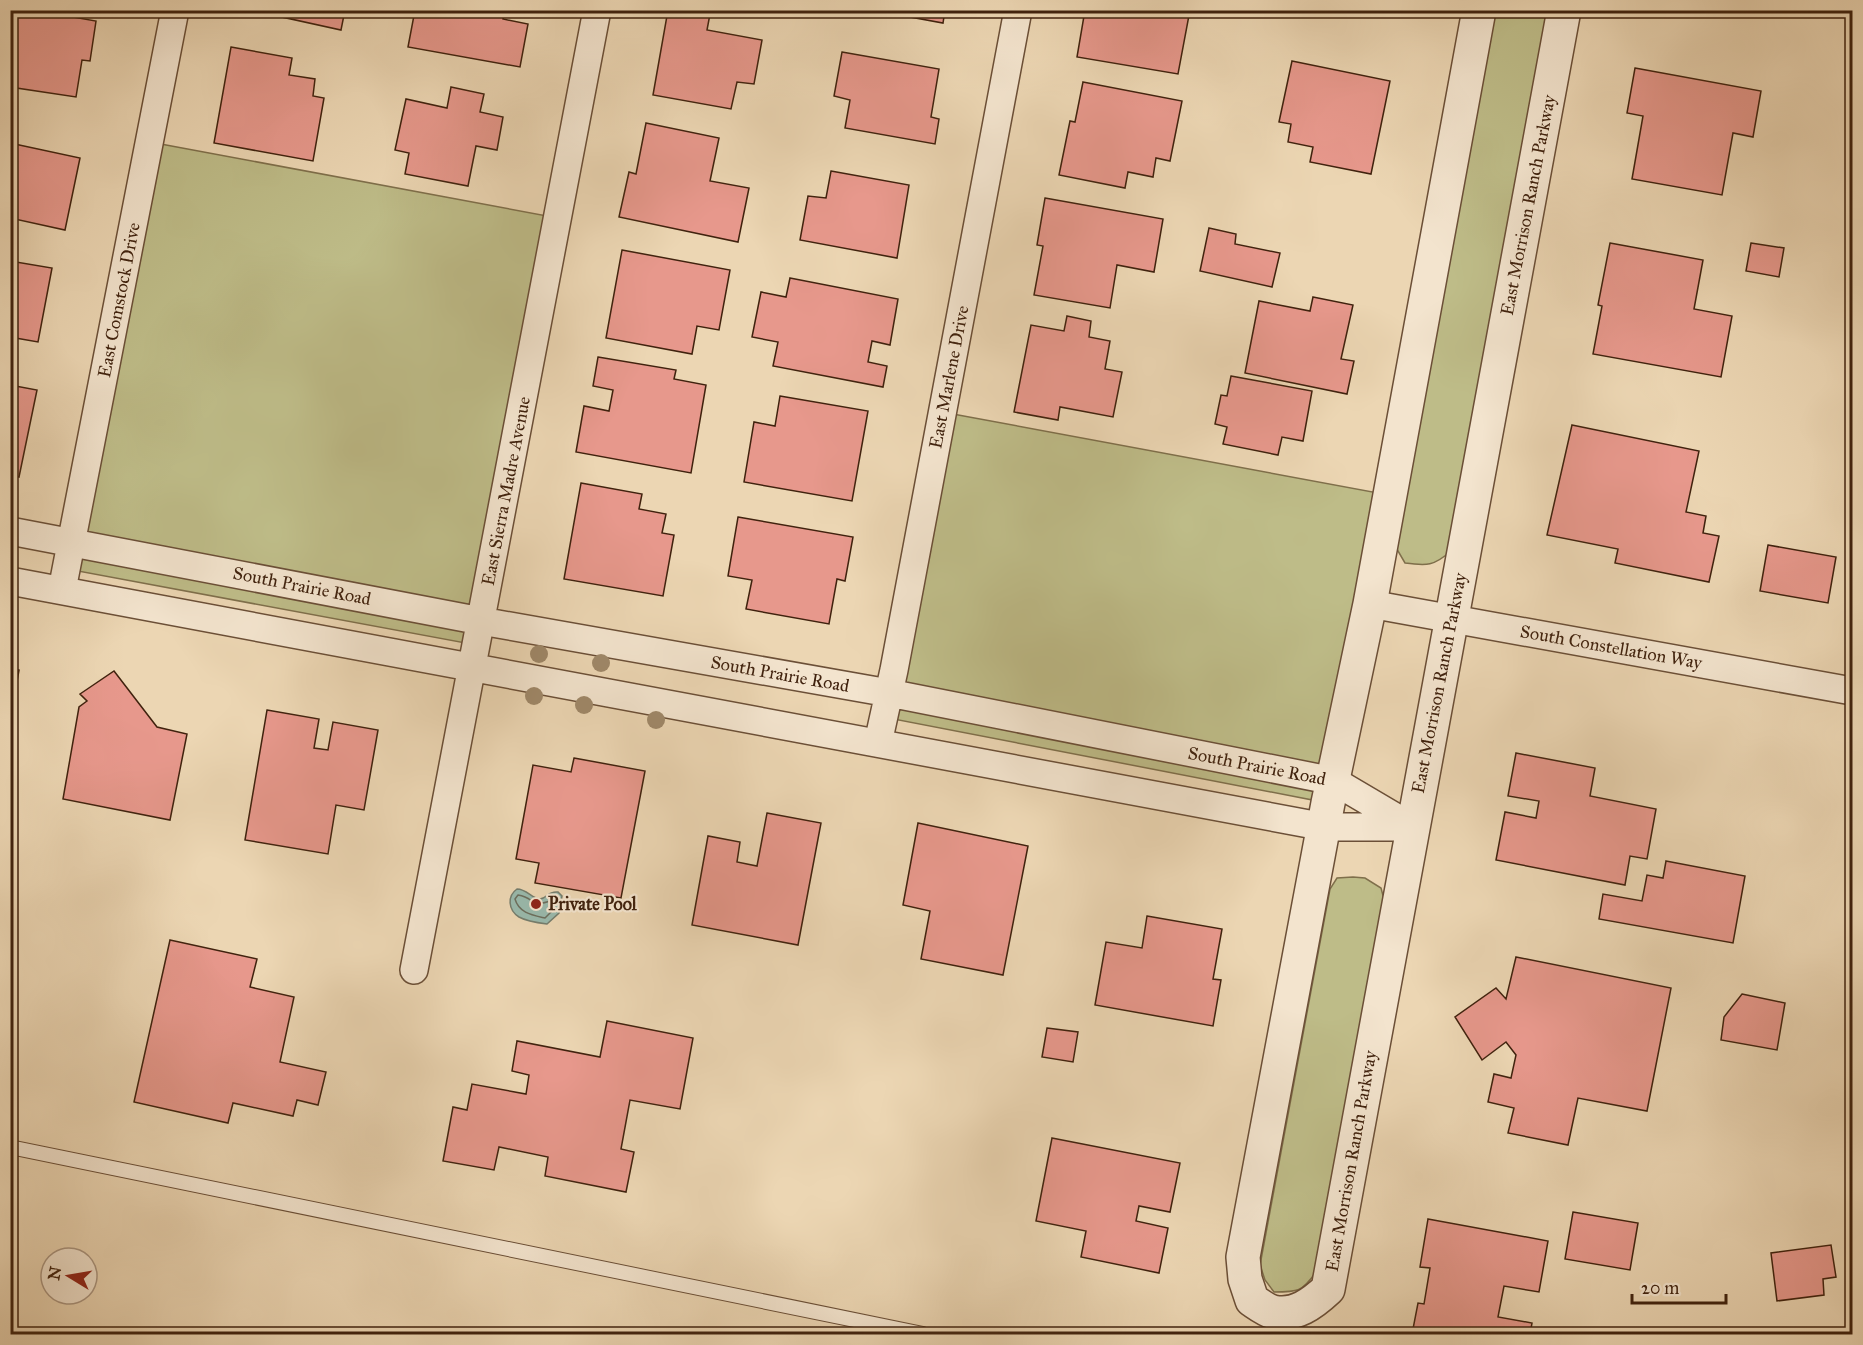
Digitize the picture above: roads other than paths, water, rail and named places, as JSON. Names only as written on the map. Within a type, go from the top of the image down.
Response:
[{"type":"street","name":"East Comstock Drive","points":[[62,590],[175,10]]},
{"type":"street","name":"East Sierra Madre Avenue","points":[[414,970],[597,10]]},
{"type":"street","name":"East Marlene Drive","points":[[878,743],[1018,10]]},
{"type":"street","name":"East Morrison Ranch Parkway","points":[[1479,10],[1370,604],[1243,1257],[1245,1280],[1252,1300],[1272,1312],[1291,1312],[1312,1304],[1328,1289],[1564,10]]},
{"type":"street","name":"South Prairie Road","points":[[10,531],[481,621],[889,693],[1334,781],[1412,827]]},
{"type":"street","points":[[10,581],[1325,827],[1412,827]]},
{"type":"street","name":"South Constellation Way","points":[[1370,604],[1852,691]]},
{"type":"lane","points":[[10,1147],[923,1335]]},
{"type":"water","name":"Private Pool","points":[[517,889],[540,899],[558,892],[562,896],[559,913],[547,924],[519,917],[513,911],[510,903]]},
{"type":"place","name":"Private Pool","points":[[536,904]]}]
